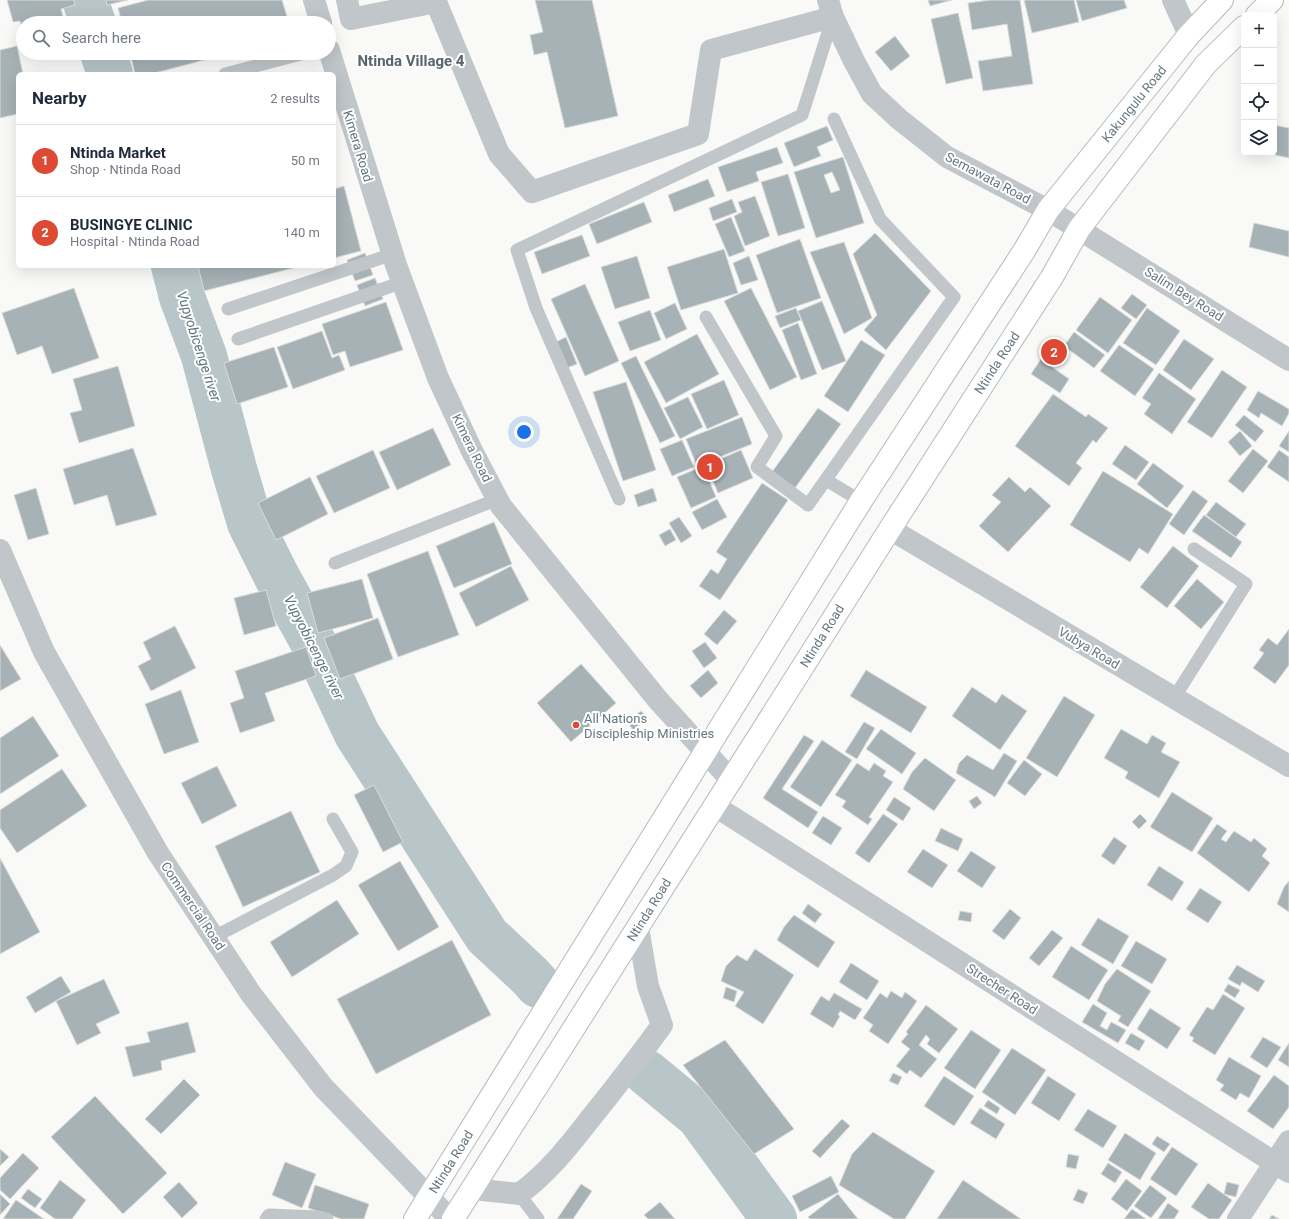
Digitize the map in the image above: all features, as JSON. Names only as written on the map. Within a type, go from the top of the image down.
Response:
[{"type":"main road","name":"Kakungulu Road","points":[[1048,210],[1189,35],[1222,0]]},
{"type":"main road","points":[[1259,12],[1272,0]]},
{"type":"main road","name":"Ntinda Road","points":[[453,1219],[732,782],[890,529],[1052,277],[1079,229],[1206,64],[1241,30]]},
{"type":"main road","name":"Ntinda Road","points":[[415,1219],[862,501],[1024,251],[1048,210]]},
{"type":"street","points":[[314,0],[319,16]]},
{"type":"street","points":[[347,0],[351,19],[436,2],[499,154],[532,192],[698,134],[712,50],[830,8]]},
{"type":"street","points":[[1172,0],[1189,35]]},
{"type":"street","name":"Semawata Road","points":[[830,8],[854,61],[872,94],[899,119],[947,157],[1048,210],[1079,229]]},
{"type":"street","name":"Kimera Road","points":[[332,60],[336,72]]},
{"type":"street","name":"Kimera Road","points":[[336,72],[393,254],[438,378],[472,451],[501,506],[658,700],[732,782]]},
{"type":"street","name":"Salim Bey Road","points":[[1079,229],[1289,360]]},
{"type":"street","name":"Vubya Road","points":[[890,529],[1289,766]]},
{"type":"street","name":"Commercial Road","points":[[0,550],[44,652],[158,853],[251,994],[323,1087],[450,1219]]},
{"type":"street","name":"Strecher Road","points":[[716,806],[1282,1168]]},
{"type":"street","points":[[473,1189],[519,1194],[532,1185],[570,1145],[662,1025],[648,986],[638,928]]},
{"type":"street","points":[[1238,1219],[1282,1168],[1289,1141]]},
{"type":"lane","points":[[619,499],[536,308],[517,250],[802,115],[830,8]]},
{"type":"lane","points":[[233,72],[278,60]]},
{"type":"lane","points":[[706,317],[776,436],[757,467],[808,505],[954,296],[880,219],[834,119]]},
{"type":"lane","points":[[228,309],[393,254]]},
{"type":"lane","points":[[238,339],[403,282]]},
{"type":"lane","points":[[826,480],[862,501]]},
{"type":"lane","points":[[335,563],[498,499]]},
{"type":"lane","points":[[1174,698],[1246,584],[1194,549]]},
{"type":"lane","points":[[214,937],[287,900],[333,875],[346,866],[352,852],[333,819]]},
{"type":"lane","points":[[519,1194],[538,1219]]},
{"type":"lane","points":[[266,1219],[269,1215],[327,1219]]},
{"type":"building","points":[[7,0],[74,0],[75,5],[61,9],[63,16],[16,16],[16,22],[13,22]]},
{"type":"building","points":[[106,0],[128,0],[107,5]]},
{"type":"building","points":[[148,0],[282,0],[287,16],[120,16],[118,8]]},
{"type":"building","points":[[535,0],[592,0],[618,116],[565,128],[547,52],[534,55],[530,35],[543,32]]},
{"type":"building","points":[[928,0],[952,0],[930,6]]},
{"type":"building","points":[[990,0],[1020,0],[1033,84],[983,91],[978,61],[1012,56],[1007,24],[972,30],[968,3]]},
{"type":"building","points":[[1024,0],[1074,0],[1079,22],[1032,33]]},
{"type":"building","points":[[1076,0],[1124,0],[1127,8],[1082,21]]},
{"type":"building","points":[[958,13],[973,78],[946,84],[931,19]]},
{"type":"building","points":[[895,36],[910,56],[891,71],[875,52]]},
{"type":"building","points":[[16,46],[16,60],[20,60],[23,72],[16,72],[16,114],[0,118],[0,50]]},
{"type":"building","points":[[132,60],[204,60],[159,72],[135,72]]},
{"type":"building","points":[[827,126],[833,140],[817,147],[821,156],[794,167],[784,143]]},
{"type":"building","points":[[1277,126],[1289,128],[1289,158],[1277,155]]},
{"type":"building","points":[[777,147],[783,163],[756,172],[759,181],[727,192],[718,167]]},
{"type":"building","points":[[843,157],[864,223],[816,238],[794,172]],"holes":[[[832,172],[840,190],[831,193],[824,175]]]},
{"type":"building","points":[[788,174],[805,228],[778,236],[761,182]]},
{"type":"building","points":[[708,179],[715,196],[674,212],[668,195]]},
{"type":"building","points":[[344,186],[361,251],[336,257],[336,188]]},
{"type":"building","points":[[755,196],[770,236],[745,246],[734,216],[742,212],[738,202]]},
{"type":"building","points":[[732,199],[737,212],[713,221],[709,208]]},
{"type":"building","points":[[644,202],[652,222],[597,244],[589,224]]},
{"type":"building","points":[[731,217],[745,251],[729,257],[715,224]]},
{"type":"building","points":[[1254,223],[1289,231],[1289,257],[1249,247]]},
{"type":"building","points":[[875,233],[931,291],[886,350],[864,330],[877,315],[853,254]]},
{"type":"building","points":[[582,235],[590,256],[542,274],[534,252]]},
{"type":"building","points":[[800,239],[821,298],[777,313],[756,255]]},
{"type":"building","points":[[844,242],[872,318],[844,334],[810,252]]},
{"type":"building","points":[[724,249],[738,293],[681,310],[667,267]]},
{"type":"building","points":[[365,253],[373,275],[355,281],[347,260]]},
{"type":"building","points":[[637,256],[650,298],[615,309],[601,267]]},
{"type":"building","points":[[749,256],[758,280],[741,285],[733,263]]},
{"type":"building","points":[[198,268],[293,268],[204,291]]},
{"type":"building","points":[[375,278],[383,299],[365,306],[357,285]]},
{"type":"building","points":[[585,284],[619,361],[585,376],[551,299]]},
{"type":"building","points":[[74,288],[99,358],[52,374],[42,346],[17,355],[2,313]]},
{"type":"building","points":[[751,288],[797,377],[770,390],[724,301]]},
{"type":"building","points":[[1132,294],[1147,305],[1136,319],[1121,308]]},
{"type":"building","points":[[1100,297],[1132,320],[1108,353],[1076,330]]},
{"type":"building","points":[[822,301],[846,361],[822,370],[798,311]]},
{"type":"building","points":[[386,302],[403,350],[350,367],[345,351],[333,355],[322,324]]},
{"type":"building","points":[[675,303],[687,329],[666,339],[654,313]]},
{"type":"building","points":[[796,308],[801,320],[780,328],[775,316]]},
{"type":"building","points":[[1147,308],[1180,331],[1156,365],[1123,343]]},
{"type":"building","points":[[650,310],[661,340],[630,351],[618,322]]},
{"type":"building","points":[[798,323],[817,374],[801,380],[782,330]]},
{"type":"building","points":[[322,331],[332,358],[339,355],[345,370],[293,389],[277,347]]},
{"type":"building","points":[[1074,332],[1105,355],[1094,368],[1064,346]]},
{"type":"building","points":[[697,334],[719,374],[666,403],[644,362]]},
{"type":"building","points":[[566,337],[577,364],[567,368],[556,342]]},
{"type":"building","points":[[1184,339],[1214,359],[1191,390],[1163,370]]},
{"type":"building","points":[[861,340],[885,355],[848,412],[824,396]]},
{"type":"building","points":[[1119,345],[1154,369],[1135,396],[1100,371]]},
{"type":"building","points":[[274,347],[288,387],[237,404],[224,363]]},
{"type":"building","points":[[636,356],[675,436],[660,443],[621,363]]},
{"type":"building","points":[[1041,359],[1069,379],[1060,393],[1031,374]]},
{"type":"building","points":[[118,366],[135,426],[79,443],[70,413],[82,410],[73,379]]},
{"type":"building","points":[[1222,370],[1247,387],[1212,438],[1187,422]]},
{"type":"building","points":[[1159,373],[1196,399],[1172,434],[1144,414],[1151,404],[1142,398]]},
{"type":"building","points":[[724,380],[739,415],[707,429],[691,394]]},
{"type":"building","points":[[626,382],[656,470],[623,481],[593,392]]},
{"type":"building","points":[[1258,391],[1289,409],[1289,413],[1282,426],[1261,413],[1259,418],[1247,410]]},
{"type":"building","points":[[1053,394],[1086,417],[1088,414],[1108,428],[1096,443],[1093,440],[1076,463],[1082,468],[1069,486],[1015,446]]},
{"type":"building","points":[[688,397],[703,427],[680,439],[664,408]]},
{"type":"building","points":[[818,408],[841,424],[795,488],[772,472]]},
{"type":"building","points":[[1244,415],[1264,431],[1255,442],[1235,425]]},
{"type":"building","points":[[742,417],[752,444],[697,466],[686,439]]},
{"type":"building","points":[[433,428],[451,465],[397,490],[379,452]]},
{"type":"building","points":[[1240,431],[1252,446],[1240,456],[1228,442]]},
{"type":"building","points":[[1289,431],[1289,452],[1279,446]]},
{"type":"building","points":[[682,440],[694,467],[672,476],[660,449]]},
{"type":"building","points":[[1125,445],[1149,462],[1136,480],[1112,464]]},
{"type":"building","points":[[133,448],[157,515],[116,526],[107,495],[74,505],[63,469]]},
{"type":"building","points":[[1253,449],[1268,461],[1243,493],[1228,481]]},
{"type":"building","points":[[373,450],[390,488],[334,513],[316,476]]},
{"type":"building","points":[[741,450],[753,478],[718,493],[706,465]]},
{"type":"building","points":[[1279,450],[1289,457],[1289,482],[1267,467]]},
{"type":"building","points":[[1153,463],[1184,486],[1167,508],[1137,484]]},
{"type":"building","points":[[703,466],[716,497],[691,508],[677,477]]},
{"type":"building","points":[[1103,471],[1173,514],[1148,554],[1139,548],[1130,562],[1070,525]]},
{"type":"building","points":[[310,477],[328,514],[276,540],[258,503]]},
{"type":"building","points":[[1009,477],[1025,492],[1030,487],[1051,506],[1008,552],[979,526],[1001,502],[992,495]]},
{"type":"building","points":[[762,483],[788,500],[720,600],[699,586],[711,569],[718,574],[727,559],[716,552]]},
{"type":"building","points":[[36,488],[49,534],[28,540],[14,495]]},
{"type":"building","points":[[653,488],[657,501],[638,507],[634,495]]},
{"type":"building","points":[[1193,490],[1208,501],[1184,535],[1169,524]]},
{"type":"building","points":[[717,499],[727,517],[702,530],[692,512]]},
{"type":"building","points":[[1216,502],[1246,524],[1236,537],[1206,515]]},
{"type":"building","points":[[1204,515],[1242,542],[1231,558],[1192,531]]},
{"type":"building","points":[[679,517],[692,536],[681,543],[669,523]]},
{"type":"building","points":[[494,522],[512,564],[454,588],[436,546]]},
{"type":"building","points":[[670,529],[676,540],[665,546],[659,535]]},
{"type":"building","points":[[1173,546],[1199,566],[1167,608],[1140,587]]},
{"type":"building","points":[[428,551],[459,635],[398,657],[367,574]]},
{"type":"building","points":[[511,566],[529,600],[476,627],[459,593]]},
{"type":"building","points":[[362,579],[373,618],[318,633],[307,593]]},
{"type":"building","points":[[1197,579],[1224,602],[1201,629],[1174,606]]},
{"type":"building","points":[[266,590],[276,626],[244,635],[234,598]]},
{"type":"building","points":[[724,610],[737,621],[717,645],[704,634]]},
{"type":"building","points":[[378,618],[393,659],[340,679],[324,638]]},
{"type":"building","points":[[175,626],[196,668],[151,691],[138,666],[151,659],[143,642]]},
{"type":"building","points":[[1289,629],[1289,665],[1275,684],[1253,668],[1264,653],[1259,650],[1268,638],[1277,645]]},
{"type":"building","points":[[705,642],[717,658],[704,668],[692,651]]},
{"type":"building","points":[[0,645],[21,679],[0,691]]},
{"type":"building","points":[[306,647],[316,676],[265,693],[275,721],[240,733],[230,703],[244,698],[235,671]]},
{"type":"building","points":[[581,664],[616,703],[571,742],[537,703]]},
{"type":"building","points":[[708,670],[718,683],[701,698],[690,686]]},
{"type":"building","points":[[866,670],[927,707],[911,733],[850,696]]},
{"type":"building","points":[[972,687],[996,703],[1002,694],[1027,711],[1000,750],[952,716]]},
{"type":"building","points":[[181,690],[199,742],[164,754],[145,704]]},
{"type":"building","points":[[1064,696],[1095,715],[1057,777],[1026,758]]},
{"type":"building","points":[[641,711],[648,719],[633,730],[627,721]]},
{"type":"building","points":[[33,716],[59,756],[0,794],[0,738]]},
{"type":"building","points":[[864,722],[875,728],[857,759],[845,752]]},
{"type":"building","points":[[881,729],[916,753],[902,774],[866,749]]},
{"type":"building","points":[[1121,729],[1147,744],[1152,735],[1166,743],[1161,752],[1180,762],[1159,798],[1125,778],[1128,772],[1104,758]]},
{"type":"building","points":[[804,735],[814,741],[782,789],[818,812],[808,828],[763,798]]},
{"type":"building","points":[[822,740],[852,760],[821,807],[790,787]]},
{"type":"building","points":[[1004,753],[1017,761],[995,797],[956,773],[959,763],[967,755],[993,770]]},
{"type":"building","points":[[925,758],[956,780],[934,811],[903,789],[912,772]]},
{"type":"building","points":[[1024,760],[1042,774],[1025,796],[1007,783]]},
{"type":"building","points":[[857,763],[869,771],[874,763],[886,771],[883,776],[893,782],[869,817],[872,819],[868,825],[842,807],[846,801],[835,795]]},
{"type":"building","points":[[217,766],[237,806],[202,824],[181,783]]},
{"type":"building","points":[[62,769],[87,806],[17,853],[0,828],[0,810]]},
{"type":"building","points":[[374,785],[403,842],[383,852],[354,795]]},
{"type":"building","points":[[1172,792],[1213,818],[1192,852],[1150,827]]},
{"type":"building","points":[[977,796],[982,803],[974,809],[969,801]]},
{"type":"building","points":[[894,797],[911,808],[903,821],[886,810]]},
{"type":"building","points":[[291,811],[320,872],[243,907],[215,846]]},
{"type":"building","points":[[883,814],[898,824],[869,863],[855,853]]},
{"type":"building","points":[[1140,814],[1147,821],[1139,829],[1132,822]]},
{"type":"building","points":[[823,816],[842,828],[831,845],[812,833]]},
{"type":"building","points":[[1217,824],[1227,831],[1221,839],[1226,842],[1234,831],[1251,842],[1254,838],[1267,849],[1262,856],[1270,863],[1249,892],[1197,853]]},
{"type":"building","points":[[941,828],[963,839],[958,851],[935,841]]},
{"type":"building","points":[[1114,837],[1127,846],[1114,865],[1101,856]]},
{"type":"building","points":[[923,849],[948,865],[932,888],[907,872]]},
{"type":"building","points":[[971,851],[996,867],[982,888],[957,871]]},
{"type":"building","points":[[0,858],[40,932],[0,954]]},
{"type":"building","points":[[400,861],[439,927],[398,951],[358,885]]},
{"type":"building","points":[[1159,866],[1184,882],[1172,901],[1147,885]]},
{"type":"building","points":[[1289,881],[1289,912],[1277,904],[1284,887]]},
{"type":"building","points":[[1200,888],[1222,902],[1208,923],[1186,909]]},
{"type":"building","points":[[337,900],[359,934],[292,977],[270,942]]},
{"type":"building","points":[[808,904],[822,914],[815,923],[802,913]]},
{"type":"building","points":[[1010,909],[1021,918],[1004,940],[992,931]]},
{"type":"building","points":[[960,911],[972,913],[971,922],[958,920]]},
{"type":"building","points":[[794,915],[835,942],[818,968],[777,940],[784,927]]},
{"type":"building","points":[[1098,918],[1129,936],[1113,964],[1081,945]]},
{"type":"building","points":[[1052,930],[1063,938],[1039,966],[1029,958]]},
{"type":"building","points":[[452,940],[491,1015],[376,1074],[337,999]]},
{"type":"building","points":[[1136,941],[1167,959],[1152,984],[1121,966]]},
{"type":"building","points":[[1071,946],[1108,970],[1089,1000],[1052,977]]},
{"type":"building","points":[[755,949],[794,975],[763,1024],[735,1006],[744,992],[721,981],[726,966],[737,955],[747,961]]},
{"type":"building","points":[[851,963],[879,981],[867,1000],[839,982]]},
{"type":"building","points":[[1237,965],[1265,981],[1258,992],[1242,982],[1240,986],[1228,979]]},
{"type":"building","points":[[1117,969],[1151,991],[1128,1027],[1118,1021],[1121,1016],[1097,1001],[1105,984]]},
{"type":"building","points":[[61,976],[71,992],[35,1013],[26,997]]},
{"type":"building","points":[[104,979],[120,1013],[96,1024],[101,1033],[77,1045],[56,1001]]},
{"type":"building","points":[[1228,984],[1240,990],[1235,998],[1224,991]]},
{"type":"building","points":[[726,987],[737,991],[734,1002],[723,998]]},
{"type":"building","points":[[891,991],[902,998],[905,992],[917,1001],[888,1044],[869,1031],[873,1025],[863,1018],[880,993],[887,998]]},
{"type":"building","points":[[834,993],[862,1009],[855,1020],[840,1011],[838,1015],[840,1016],[833,1028],[810,1014],[821,996],[829,1001]]},
{"type":"building","points":[[1223,994],[1245,1008],[1215,1055],[1192,1041],[1194,1038],[1189,1035],[1207,1007],[1213,1010]]},
{"type":"building","points":[[1093,1004],[1107,1013],[1100,1026],[1107,1030],[1111,1022],[1126,1030],[1118,1043],[1082,1022]]},
{"type":"building","points":[[926,1005],[958,1029],[939,1053],[927,1044],[930,1039],[926,1035],[919,1045],[937,1059],[921,1078],[910,1070],[907,1074],[896,1066],[910,1049],[901,1042],[908,1034],[906,1032]]},
{"type":"building","points":[[1150,1008],[1181,1028],[1167,1049],[1137,1029]]},
{"type":"building","points":[[188,1022],[196,1052],[161,1061],[162,1070],[133,1077],[125,1047],[150,1042],[147,1032]]},
{"type":"building","points":[[971,1030],[1001,1050],[975,1089],[944,1068]]},
{"type":"building","points":[[1131,1033],[1145,1041],[1139,1051],[1125,1043]]},
{"type":"building","points":[[1263,1037],[1281,1047],[1267,1068],[1250,1057]]},
{"type":"building","points":[[725,1040],[794,1129],[754,1154],[683,1065]]},
{"type":"building","points":[[1289,1043],[1289,1067],[1278,1060]]},
{"type":"building","points":[[1012,1048],[1046,1070],[1015,1115],[982,1092]]},
{"type":"building","points":[[1229,1057],[1261,1076],[1249,1098],[1240,1093],[1236,1100],[1220,1090],[1224,1085],[1216,1080]]},
{"type":"building","points":[[893,1073],[902,1077],[898,1085],[889,1081]]},
{"type":"building","points":[[1274,1075],[1289,1086],[1289,1107],[1273,1129],[1247,1111]]},
{"type":"building","points":[[944,1076],[974,1096],[954,1126],[924,1106]]},
{"type":"building","points":[[1048,1076],[1076,1094],[1059,1121],[1031,1103]]},
{"type":"building","points":[[184,1079],[200,1095],[161,1134],[145,1119]]},
{"type":"building","points":[[95,1096],[167,1173],[123,1214],[51,1137]]},
{"type":"building","points":[[988,1100],[1000,1108],[997,1114],[984,1106]]},
{"type":"building","points":[[980,1108],[1005,1124],[996,1139],[970,1123]]},
{"type":"building","points":[[1088,1109],[1117,1126],[1103,1148],[1074,1130]]},
{"type":"building","points":[[842,1119],[850,1126],[820,1158],[812,1151]]},
{"type":"building","points":[[873,1132],[935,1171],[905,1219],[894,1219],[839,1185],[852,1154]]},
{"type":"building","points":[[1125,1133],[1156,1153],[1140,1180],[1108,1160]]},
{"type":"building","points":[[1157,1136],[1170,1144],[1164,1152],[1152,1144]]},
{"type":"building","points":[[1172,1147],[1198,1164],[1176,1196],[1150,1179]]},
{"type":"building","points":[[0,1149],[9,1157],[0,1166]]},
{"type":"building","points":[[23,1153],[39,1168],[10,1199],[0,1190],[0,1178]]},
{"type":"building","points":[[1068,1154],[1079,1156],[1076,1169],[1066,1167]]},
{"type":"building","points":[[285,1162],[316,1174],[302,1208],[272,1195]]},
{"type":"building","points":[[1108,1163],[1122,1172],[1115,1183],[1101,1174]]},
{"type":"building","points":[[831,1176],[839,1192],[800,1212],[792,1196]]},
{"type":"building","points":[[1126,1179],[1142,1191],[1127,1211],[1111,1199]]},
{"type":"building","points":[[60,1180],[86,1200],[72,1219],[55,1219],[40,1208]]},
{"type":"building","points":[[963,1180],[1021,1219],[937,1219]]},
{"type":"building","points":[[179,1182],[198,1203],[182,1218],[163,1197]]},
{"type":"building","points":[[1227,1182],[1239,1185],[1236,1197],[1224,1194]]},
{"type":"building","points":[[1208,1183],[1232,1200],[1219,1219],[1209,1219],[1191,1207]]},
{"type":"building","points":[[581,1184],[592,1191],[573,1219],[557,1219]]},
{"type":"building","points":[[315,1185],[369,1204],[364,1219],[341,1219],[308,1208]]},
{"type":"building","points":[[1150,1185],[1167,1198],[1151,1218],[1134,1206]]},
{"type":"building","points":[[28,1189],[42,1199],[35,1208],[21,1198]]},
{"type":"building","points":[[1078,1189],[1088,1193],[1083,1204],[1073,1200]]},
{"type":"building","points":[[0,1194],[10,1204],[0,1215]]},
{"type":"building","points":[[838,1194],[858,1219],[810,1219],[808,1217]]},
{"type":"building","points":[[16,1200],[44,1219],[3,1219]]},
{"type":"building","points":[[660,1202],[675,1219],[648,1219],[644,1215]]},
{"type":"building","points":[[1168,1203],[1179,1211],[1174,1219],[1158,1219]]},
{"type":"building","points":[[1132,1209],[1146,1219],[1124,1219]]},
{"type":"building","points":[[1272,1215],[1279,1219],[1269,1219]]},
{"type":"waterway","name":"Vupyobicenge river","points":[[85,0],[91,16]]},
{"type":"waterway","name":"Vupyobicenge river","points":[[105,60],[109,72]]},
{"type":"waterway","name":"Vupyobicenge river","points":[[175,268],[182,297],[204,356],[250,523],[277,577],[317,649],[357,734],[487,936],[538,985]]},
{"type":"waterway","name":"Vupyobicenge river","points":[[647,1073],[699,1116],[774,1219]]},
{"type":"place","name":"BUSINGYE CLINIC","points":[[1054,352]]},
{"type":"place","name":"Ntinda Market","points":[[710,467]]},
{"type":"place","name":"All Nations Discipleship Ministries","points":[[576,725]]},
{"type":"district","name":"Ntinda Village 4","points":[[411,61]]}]
